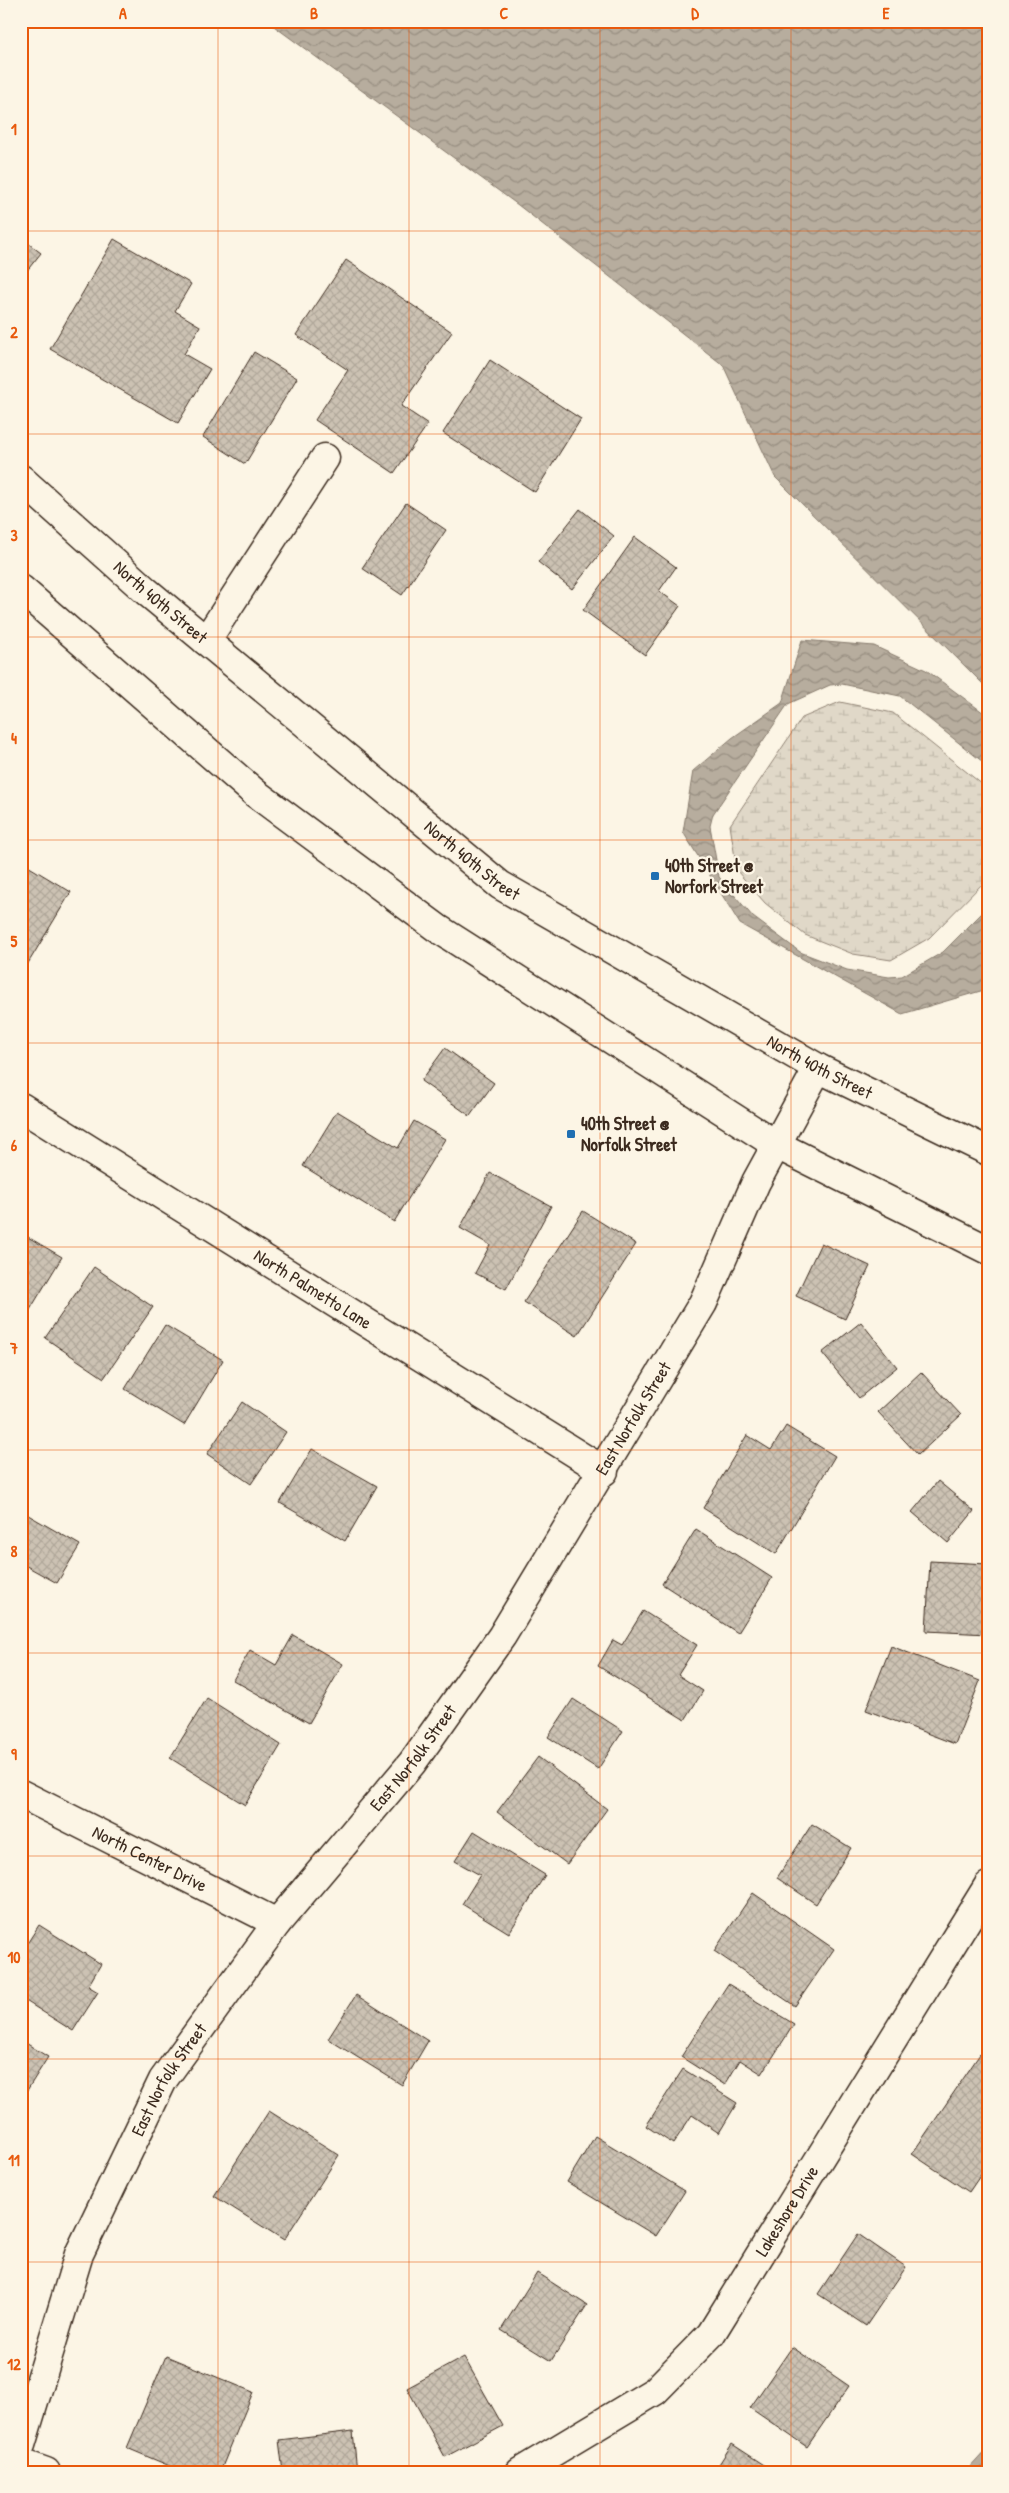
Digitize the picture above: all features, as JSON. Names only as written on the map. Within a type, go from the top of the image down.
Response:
[{"type":"street","points":[[206,641],[325,458]]},
{"type":"street","name":"North 40th Street","points":[[21,478],[146,592],[500,885],[818,1068],[988,1151]]},
{"type":"street","points":[[21,588],[255,793],[437,928],[775,1144],[988,1250]]},
{"type":"street","name":"East Norfolk Street","points":[[21,2445],[79,2254],[159,2089],[277,1923],[412,1763],[502,1636],[604,1470],[703,1302],[775,1144],[818,1068]]},
{"type":"street","name":"North Palmetto Lane","points":[[21,1107],[604,1470]]},
{"type":"street","name":"North Center Drive","points":[[21,1794],[277,1923]]},
{"type":"street","name":"Lakeshore Drive","points":[[520,2472],[656,2390],[711,2334],[988,1886]]},
{"type":"street","points":[[21,2463],[46,2472]]},
{"type":"green space","points":[[840,702],[893,713],[983,785],[988,793],[988,878],[929,938],[891,960],[853,954],[805,935],[765,903],[737,871],[730,825],[802,718]]},
{"type":"water","points":[[267,21],[988,21],[988,689],[775,477],[723,365],[518,205]]},
{"type":"water","points":[[802,640],[874,646],[926,670],[988,716],[988,766],[900,696],[842,684],[830,685],[788,704],[713,814],[710,826],[719,877],[753,917],[800,952],[847,970],[889,977],[902,976],[943,952],[988,907],[988,986],[984,990],[902,1014],[740,924],[683,832],[693,771],[732,738],[782,703]]},
{"type":"water","points":[[988,2448],[988,2472],[966,2472]]},
{"type":"building","points":[[21,238],[41,253],[21,278]]},
{"type":"building","points":[[114,239],[191,284],[175,311],[200,326],[184,354],[210,369],[178,423],[50,349]]},
{"type":"building","points":[[346,260],[452,332],[401,406],[428,424],[394,473],[315,420],[348,370],[296,335]]},
{"type":"building","points":[[254,352],[297,378],[245,464],[203,437]]},
{"type":"building","points":[[490,360],[581,419],[535,492],[443,433]]},
{"type":"building","points":[[406,503],[446,530],[402,595],[362,568]]},
{"type":"building","points":[[580,509],[614,536],[572,589],[538,562]]},
{"type":"building","points":[[635,537],[676,567],[659,591],[680,606],[645,655],[583,610]]},
{"type":"building","points":[[21,862],[71,892],[21,975]]},
{"type":"building","points":[[445,1048],[494,1083],[470,1116],[421,1081]]},
{"type":"building","points":[[337,1111],[398,1148],[414,1121],[445,1139],[394,1222],[303,1166]]},
{"type":"building","points":[[490,1173],[551,1206],[506,1289],[475,1273],[490,1245],[460,1228]]},
{"type":"building","points":[[583,1211],[636,1244],[577,1336],[524,1302]]},
{"type":"building","points":[[21,1233],[62,1257],[28,1313],[21,1308]]},
{"type":"building","points":[[821,1243],[870,1266],[845,1319],[796,1296]]},
{"type":"building","points":[[94,1267],[153,1307],[104,1378],[45,1338]]},
{"type":"building","points":[[861,1322],[897,1367],[859,1398],[822,1353]]},
{"type":"building","points":[[165,1325],[223,1360],[184,1425],[125,1389]]},
{"type":"building","points":[[921,1372],[961,1415],[918,1455],[878,1412]]},
{"type":"building","points":[[242,1402],[286,1432],[251,1484],[207,1454]]},
{"type":"building","points":[[786,1426],[835,1456],[776,1554],[703,1508],[747,1435],[771,1450]]},
{"type":"building","points":[[312,1449],[377,1486],[345,1541],[280,1503]]},
{"type":"building","points":[[938,1481],[974,1511],[948,1543],[912,1512]]},
{"type":"building","points":[[23,1512],[80,1545],[57,1583],[21,1563]]},
{"type":"building","points":[[696,1529],[772,1578],[738,1633],[662,1584]]},
{"type":"building","points":[[930,1561],[988,1564],[988,1634],[926,1631]]},
{"type":"building","points":[[643,1611],[697,1645],[678,1675],[703,1691],[685,1720],[598,1666],[613,1640],[622,1645]]},
{"type":"building","points":[[293,1635],[343,1664],[309,1723],[233,1680],[250,1650],[276,1665]]},
{"type":"building","points":[[891,1646],[980,1681],[955,1744],[866,1710]]},
{"type":"building","points":[[207,1698],[281,1745],[245,1805],[170,1758]]},
{"type":"building","points":[[573,1699],[623,1731],[598,1769],[548,1737]]},
{"type":"building","points":[[538,1757],[607,1809],[567,1864],[497,1812]]},
{"type":"building","points":[[812,1824],[851,1848],[816,1904],[777,1878]]},
{"type":"building","points":[[474,1831],[545,1875],[509,1933],[462,1904],[480,1875],[455,1861]]},
{"type":"building","points":[[753,1893],[834,1949],[795,2006],[714,1951]]},
{"type":"building","points":[[39,1925],[101,1964],[88,1986],[98,1992],[73,2031],[21,1998],[21,1953]]},
{"type":"building","points":[[728,1984],[794,2024],[762,2074],[740,2060],[725,2085],[681,2057]]},
{"type":"building","points":[[356,1995],[428,2041],[402,2085],[328,2039]]},
{"type":"building","points":[[21,2040],[48,2057],[21,2100]]},
{"type":"building","points":[[980,2054],[988,2059],[988,2169],[986,2167],[969,2192],[912,2154]]},
{"type":"building","points":[[683,2069],[737,2103],[719,2133],[692,2115],[673,2144],[646,2126]]},
{"type":"building","points":[[269,2111],[339,2155],[284,2240],[214,2196]]},
{"type":"building","points":[[595,2136],[685,2191],[656,2236],[567,2182]]},
{"type":"building","points":[[858,2234],[906,2267],[866,2326],[818,2294]]},
{"type":"building","points":[[537,2273],[587,2305],[551,2361],[501,2330]]},
{"type":"building","points":[[792,2347],[849,2386],[807,2447],[750,2408]]},
{"type":"building","points":[[166,2356],[253,2392],[220,2472],[184,2472],[127,2448]]},
{"type":"building","points":[[464,2357],[503,2426],[445,2457],[407,2388]]},
{"type":"building","points":[[353,2431],[357,2472],[283,2472],[279,2440]]},
{"type":"building","points":[[732,2444],[775,2472],[714,2472]]},
{"type":"place","name":"40th Street @ Norfork Street","points":[[655,876]]},
{"type":"place","name":"40th Street @ Norfolk Street","points":[[571,1134]]}]
